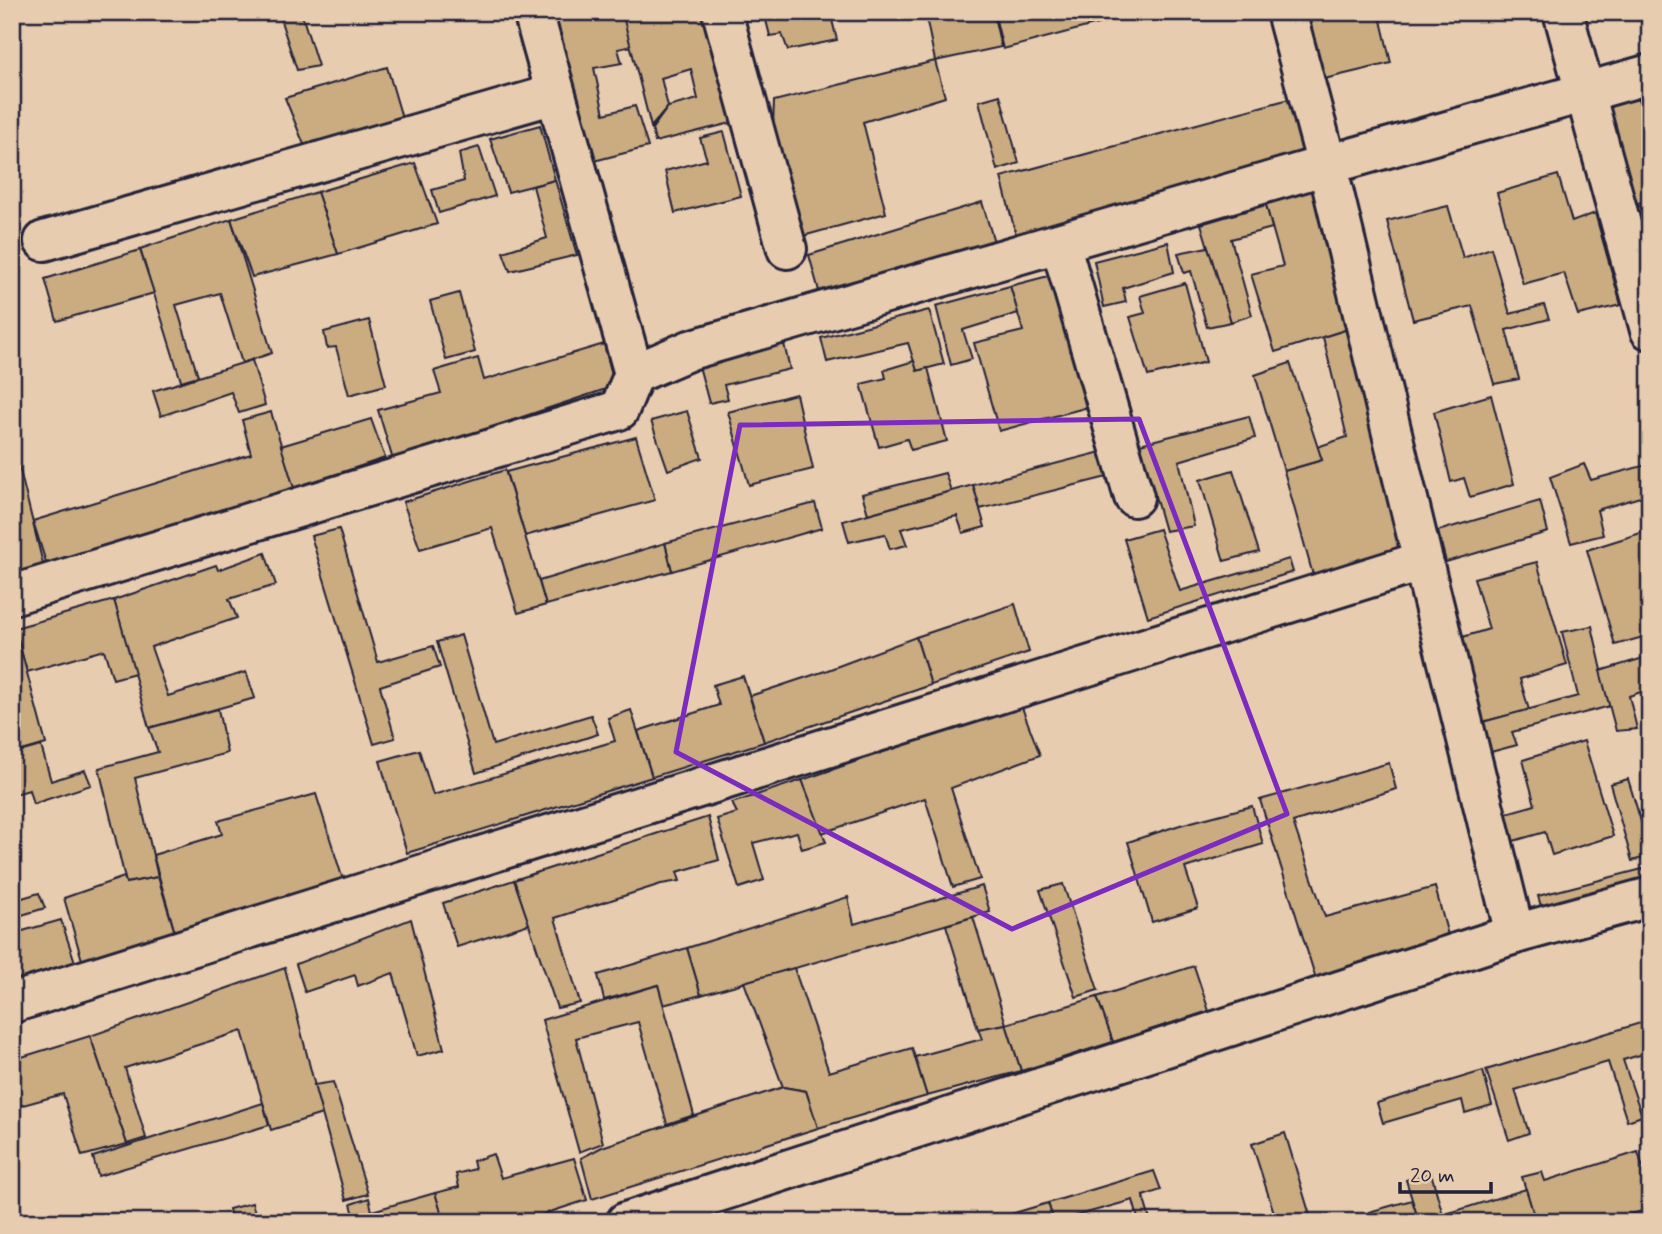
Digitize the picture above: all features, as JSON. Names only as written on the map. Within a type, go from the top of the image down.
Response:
[{"type":"street","points":[[12,594],[619,410],[635,374],[533,12]]},
{"type":"street","points":[[722,12],[787,249]]},
{"type":"street","points":[[1286,12],[1327,165],[1515,934]]},
{"type":"street","points":[[1563,12],[1650,330]]},
{"type":"street","points":[[635,374],[690,350],[1650,74]]},
{"type":"street","points":[[44,242],[555,94]]},
{"type":"street","points":[[1060,243],[1134,497]]},
{"type":"street","points":[[12,1003],[1423,561]]},
{"type":"street","points":[[626,1222],[1515,934],[1650,897]]},
{"type":"highlighted area","points":[[1139,419],[1287,814],[1012,929],[676,752],[740,425]]},
{"type":"building","points":[[278,12],[301,12],[318,66],[297,70]]},
{"type":"building","points":[[583,12],[623,12],[632,46],[618,49],[622,63],[594,68],[604,114],[635,106],[648,147],[590,162],[552,23]]},
{"type":"building","points":[[622,12],[716,12],[743,120],[655,142],[652,129],[668,107],[651,127]],"holes":[[[691,69],[698,99],[668,107],[661,78]]]},
{"type":"building","points":[[764,12],[830,12],[837,40],[788,50],[782,34],[770,36]]},
{"type":"building","points":[[925,12],[993,12],[1001,47],[935,61]]},
{"type":"building","points":[[994,12],[1123,12],[1124,17],[1003,49]]},
{"type":"building","points":[[1304,12],[1379,12],[1391,63],[1320,80]]},
{"type":"building","points":[[935,61],[945,97],[863,122],[886,213],[803,236],[773,126],[774,101]]},
{"type":"building","points":[[387,67],[402,118],[305,147],[285,98]]},
{"type":"building","points":[[1637,94],[1650,139],[1650,200],[1630,205],[1603,104]]},
{"type":"building","points":[[1000,95],[1019,163],[997,170],[979,101]]},
{"type":"building","points":[[1293,98],[1307,158],[1016,235],[1001,177]]},
{"type":"building","points":[[540,125],[555,180],[508,192],[490,139]]},
{"type":"building","points":[[724,132],[741,196],[675,213],[665,171],[707,160],[700,138]]},
{"type":"building","points":[[479,147],[495,196],[439,213],[432,190],[464,181],[459,153]]},
{"type":"building","points":[[415,163],[437,224],[338,254],[317,192]]},
{"type":"building","points":[[1558,175],[1572,222],[1595,213],[1621,305],[1578,315],[1564,273],[1523,284],[1497,193]]},
{"type":"building","points":[[555,180],[577,255],[510,271],[503,252],[547,238],[533,186]]},
{"type":"building","points":[[1314,189],[1358,326],[1275,352],[1251,274],[1283,266],[1265,202]]},
{"type":"building","points":[[317,192],[338,254],[252,277],[231,219]]},
{"type":"building","points":[[982,202],[994,242],[819,291],[809,255]]},
{"type":"building","points":[[1650,203],[1650,276],[1631,209]]},
{"type":"building","points":[[1266,205],[1272,228],[1231,239],[1252,315],[1231,322],[1201,224]]},
{"type":"building","points":[[1448,206],[1463,258],[1491,248],[1510,314],[1544,305],[1549,319],[1506,330],[1519,379],[1494,384],[1472,306],[1413,320],[1387,221]]},
{"type":"building","points":[[231,219],[272,353],[242,363],[220,293],[176,305],[198,376],[181,381],[140,249]]},
{"type":"building","points":[[1168,242],[1174,272],[1123,288],[1126,302],[1104,307],[1094,261]]},
{"type":"building","points":[[1208,247],[1231,322],[1207,327],[1191,271],[1184,273],[1178,253]]},
{"type":"building","points":[[140,250],[154,293],[57,321],[45,279]]},
{"type":"building","points":[[1056,274],[1092,406],[999,431],[974,343],[1023,331],[1010,286]]},
{"type":"building","points":[[1185,283],[1206,362],[1148,376],[1130,317],[1145,313],[1140,296]]},
{"type":"building","points":[[1010,286],[1018,313],[963,330],[972,359],[951,365],[936,306]]},
{"type":"building","points":[[459,293],[475,352],[446,360],[430,301]]},
{"type":"building","points":[[929,310],[944,364],[917,371],[908,343],[827,362],[821,338]]},
{"type":"building","points":[[369,320],[386,385],[349,395],[336,347],[327,348],[324,332]]},
{"type":"building","points":[[1358,326],[1415,561],[1316,586],[1284,471],[1322,460],[1317,447],[1347,437],[1323,337]]},
{"type":"building","points":[[604,344],[615,386],[393,460],[378,410],[441,393],[434,371],[478,358],[484,380]]},
{"type":"building","points":[[784,344],[790,369],[724,385],[728,399],[709,403],[699,366]]},
{"type":"building","points":[[252,360],[265,405],[239,413],[231,392],[161,416],[153,391]]},
{"type":"building","points":[[914,361],[917,371],[928,368],[947,441],[911,450],[907,439],[879,447],[861,384],[886,378],[884,370]]},
{"type":"building","points":[[1290,363],[1322,460],[1284,471],[1255,375]]},
{"type":"building","points":[[796,394],[813,469],[749,485],[728,412]]},
{"type":"building","points":[[1491,395],[1514,484],[1470,497],[1464,478],[1451,482],[1434,412]]},
{"type":"building","points":[[687,411],[702,458],[668,470],[651,421]]},
{"type":"building","points":[[271,412],[296,493],[48,569],[33,521],[251,454],[242,420]]},
{"type":"building","points":[[1249,416],[1255,438],[1179,461],[1194,526],[1165,531],[1140,444]]},
{"type":"building","points":[[371,419],[385,458],[294,488],[281,446]]},
{"type":"building","points":[[636,437],[655,500],[525,536],[506,472]]},
{"type":"building","points":[[12,438],[45,572],[12,581]]},
{"type":"building","points":[[1109,450],[1115,475],[980,509],[973,485]]},
{"type":"building","points":[[1584,464],[1591,480],[1650,464],[1650,494],[1597,510],[1603,535],[1571,543],[1550,477]]},
{"type":"building","points":[[505,470],[546,605],[518,613],[492,528],[420,549],[403,502]]},
{"type":"building","points":[[1233,470],[1259,552],[1224,561],[1200,480]]},
{"type":"building","points":[[945,473],[951,491],[868,514],[862,494]]},
{"type":"building","points":[[973,485],[985,527],[963,533],[957,516],[901,529],[907,545],[890,549],[885,534],[849,542],[843,521]]},
{"type":"building","points":[[1540,501],[1548,532],[1446,562],[1438,531]]},
{"type":"building","points":[[815,503],[822,528],[672,571],[665,543]]},
{"type":"building","points":[[339,529],[378,662],[433,646],[440,667],[380,686],[395,738],[374,744],[311,536]]},
{"type":"building","points":[[1159,529],[1180,591],[1289,559],[1293,572],[1148,617],[1124,539]]},
{"type":"building","points":[[1647,531],[1650,540],[1650,635],[1615,645],[1587,550]]},
{"type":"building","points":[[665,543],[672,571],[546,605],[539,581]]},
{"type":"building","points":[[265,553],[276,585],[229,599],[237,618],[151,647],[168,696],[246,672],[255,698],[149,728],[114,600],[216,565],[218,570]]},
{"type":"building","points":[[1537,562],[1567,665],[1520,679],[1529,710],[1474,724],[1453,640],[1489,629],[1474,578]]},
{"type":"building","points":[[114,600],[135,673],[113,679],[104,650],[27,672],[15,628]]},
{"type":"building","points":[[1015,604],[1029,652],[931,685],[916,637]]},
{"type":"building","points":[[1592,626],[1610,706],[1512,732],[1517,745],[1487,753],[1479,723],[1578,696],[1562,632]]},
{"type":"building","points":[[15,628],[46,744],[12,754],[12,629]]},
{"type":"building","points":[[461,635],[493,745],[591,715],[598,734],[476,773],[437,642]]},
{"type":"building","points":[[916,637],[931,685],[764,742],[750,696]]},
{"type":"building","points":[[1650,656],[1650,689],[1629,696],[1637,729],[1616,731],[1600,671]]},
{"type":"building","points":[[743,676],[764,742],[652,777],[638,731],[719,705],[713,685]]},
{"type":"building","points":[[1021,705],[1040,755],[951,788],[980,879],[953,887],[925,798],[822,833],[802,780]]},
{"type":"building","points":[[218,709],[227,753],[135,778],[158,877],[126,883],[99,768],[158,752],[149,728]]},
{"type":"building","points":[[631,710],[652,777],[407,853],[380,761],[419,750],[433,795],[615,741],[608,718]]},
{"type":"building","points":[[1584,741],[1613,836],[1552,855],[1545,832],[1510,842],[1503,814],[1535,805],[1523,760]]},
{"type":"building","points":[[41,746],[51,781],[85,770],[91,785],[33,804],[29,790],[12,795],[12,754]]},
{"type":"building","points":[[1389,763],[1396,789],[1293,822],[1325,917],[1435,887],[1449,939],[1316,979],[1260,800]]},
{"type":"building","points":[[1628,779],[1650,851],[1650,856],[1632,861],[1610,784]]},
{"type":"building","points":[[802,780],[826,842],[802,849],[797,832],[753,843],[764,880],[739,888],[717,819],[737,813],[732,803]]},
{"type":"building","points":[[316,794],[344,883],[175,933],[153,855],[222,834],[218,821]]},
{"type":"building","points":[[1252,806],[1263,844],[1185,868],[1198,908],[1152,922],[1128,842]]},
{"type":"building","points":[[708,817],[719,860],[677,872],[680,881],[661,884],[555,918],[580,1003],[557,1008],[514,880]]},
{"type":"building","points":[[1650,867],[1650,887],[1543,913],[1538,896]]},
{"type":"building","points":[[124,877],[126,883],[158,877],[175,933],[82,960],[64,898]]},
{"type":"building","points":[[514,880],[529,924],[457,947],[443,903]]},
{"type":"building","points":[[1063,884],[1098,990],[1076,997],[1040,890]]},
{"type":"building","points":[[982,886],[990,912],[701,995],[687,948],[848,897],[854,924]]},
{"type":"building","points":[[39,893],[45,908],[12,918],[12,901]]},
{"type":"building","points":[[973,917],[1006,1024],[978,1029],[946,925]]},
{"type":"building","points":[[411,919],[444,1049],[417,1056],[393,973],[358,986],[355,975],[305,992],[296,964]]},
{"type":"building","points":[[61,920],[75,962],[12,981],[12,934]]},
{"type":"building","points":[[687,948],[701,995],[663,1005],[658,985],[604,1000],[598,975]]},
{"type":"building","points":[[1194,966],[1209,1011],[1113,1042],[1097,997]]},
{"type":"building","points":[[285,968],[322,1114],[271,1130],[242,1031],[125,1068],[146,1138],[127,1144],[90,1036]]},
{"type":"building","points":[[794,968],[829,1072],[912,1048],[927,1096],[818,1128],[806,1091],[783,1087],[744,982]]},
{"type":"building","points":[[658,985],[694,1115],[667,1124],[638,1022],[576,1038],[603,1143],[579,1152],[542,1020]]},
{"type":"building","points":[[1097,997],[1113,1042],[1021,1071],[1006,1024]]},
{"type":"building","points":[[1650,1020],[1650,1052],[1623,1060],[1642,1116],[1627,1121],[1608,1062],[1515,1090],[1529,1133],[1509,1140],[1486,1070]]},
{"type":"building","points":[[1006,1024],[1021,1071],[927,1096],[915,1057],[982,1039],[978,1029]]},
{"type":"building","points":[[90,1036],[127,1144],[82,1156],[63,1094],[12,1108],[12,1060]]},
{"type":"building","points":[[1483,1071],[1492,1105],[1465,1113],[1462,1100],[1383,1123],[1377,1103]]},
{"type":"building","points":[[333,1082],[368,1194],[346,1200],[314,1085]]},
{"type":"building","points":[[783,1087],[806,1091],[818,1128],[592,1199],[581,1158],[602,1147]]},
{"type":"building","points":[[263,1103],[269,1125],[98,1176],[93,1157]]},
{"type":"building","points":[[1285,1133],[1312,1222],[1277,1222],[1252,1144]]},
{"type":"building","points":[[1638,1152],[1650,1190],[1650,1209],[1602,1222],[1536,1222],[1522,1177],[1542,1172],[1545,1181]]},
{"type":"building","points":[[493,1154],[501,1178],[574,1158],[587,1200],[519,1222],[444,1222],[435,1193],[459,1187],[456,1174],[475,1169],[473,1161]]},
{"type":"building","points":[[1154,1171],[1161,1190],[1143,1196],[1150,1220],[1139,1222],[1133,1200],[1054,1222],[1048,1203]]},
{"type":"building","points":[[1431,1173],[1443,1215],[1526,1189],[1536,1222],[1419,1222],[1406,1180]]},
{"type":"building","points":[[435,1193],[444,1222],[356,1222],[351,1204],[369,1198],[372,1211]]},
{"type":"building","points":[[1412,1200],[1419,1222],[1372,1222],[1369,1212]]},
{"type":"building","points":[[252,1203],[258,1222],[232,1222],[229,1209]]},
{"type":"building","points":[[1048,1203],[1054,1222],[984,1222]]}]
